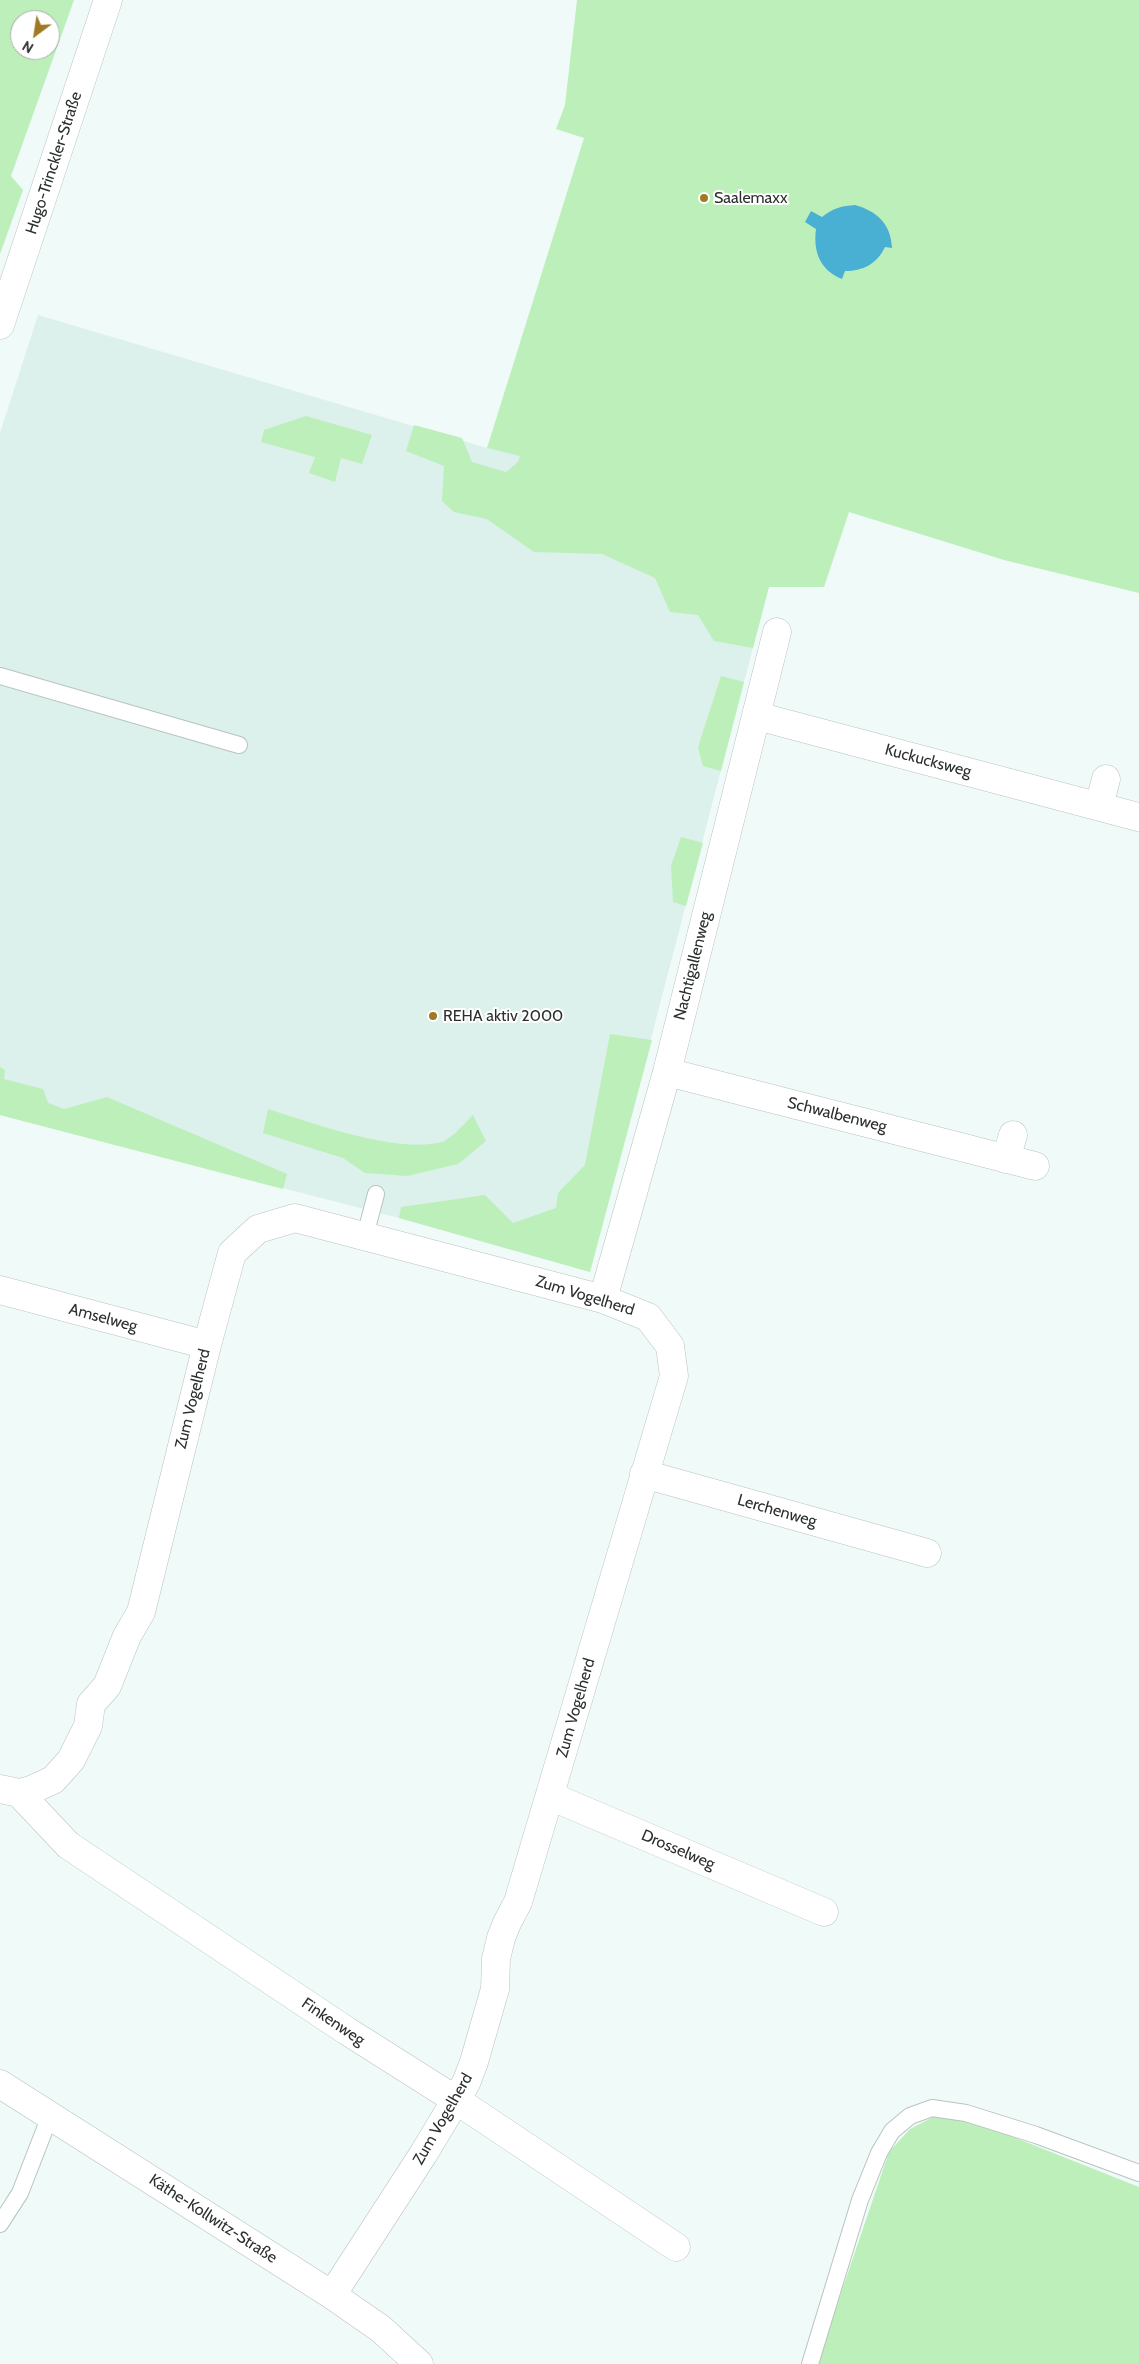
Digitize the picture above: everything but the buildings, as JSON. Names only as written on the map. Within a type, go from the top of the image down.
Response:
[{"type":"street","name":"Hugo-Trinckler-Straße","points":[[0,325],[108,0]]},
{"type":"street","name":"Nachtigallenweg","points":[[603,1299],[667,1072],[777,632]]},
{"type":"street","name":"Kuckucksweg","points":[[757,716],[1138,817]]},
{"type":"street","points":[[1099,806],[1106,779]]},
{"type":"street","name":"Schwalbenweg","points":[[667,1072],[1010,1147],[1035,1166]]},
{"type":"street","name":"Zum Vogelherd","points":[[10,1791],[31,1790],[53,1780],[71,1760],[88,1726],[92,1704],[107,1686],[127,1636],[141,1612],[207,1345],[232,1254],[258,1229],[295,1218],[603,1299],[648,1317],[670,1346],[674,1376],[518,1902],[501,1938],[496,1959],[495,1989],[474,2062],[456,2100],[332,2295]]},
{"type":"street","name":"Amselweg","points":[[0,1290],[207,1345]]},
{"type":"street","name":"Lerchenweg","points":[[644,1474],[918,1545]]},
{"type":"street","name":"Finkenweg","points":[[10,1791],[68,1844],[347,2031],[456,2100],[676,2247]]},
{"type":"street","name":"Drosselweg","points":[[550,1796],[815,1901]]},
{"type":"street","name":"Käthe-Kollwitz-Straße","points":[[0,2084],[332,2295],[381,2329],[419,2364]]},
{"type":"lane","points":[[0,676],[238,744]]},
{"type":"lane","points":[[365,1236],[376,1194]]},
{"type":"lane","points":[[810,2364],[866,2184],[879,2153],[892,2131],[910,2116],[932,2108],[966,2113],[1036,2135],[1139,2173]]},
{"type":"lane","points":[[0,2224],[20,2193],[50,2116]]},
{"type":"shaded area","points":[[38,315],[487,448],[517,454],[617,517],[769,586],[590,1272],[399,1218],[0,1115],[0,433]]},
{"type":"green space","points":[[0,0],[74,0],[60,39],[60,10],[10,10],[10,60],[53,60],[11,176],[23,190],[0,254]]},
{"type":"green space","name":"Saalemaxx","points":[[577,0],[1139,0],[1139,593],[1004,560],[849,512],[824,587],[769,587],[753,648],[714,641],[698,615],[670,612],[655,578],[602,554],[534,552],[487,519],[454,512],[442,501],[444,466],[406,451],[414,425],[462,438],[472,462],[506,472],[518,462],[520,456],[487,448],[584,138],[556,129],[565,105]]},
{"type":"green space","points":[[306,416],[372,435],[362,464],[341,458],[335,482],[309,473],[315,457],[261,442],[264,430]]},
{"type":"green space","points":[[721,676],[744,682],[721,771],[703,766],[698,747]]},
{"type":"green space","points":[[681,837],[703,843],[686,906],[673,902],[671,866]]},
{"type":"green space","points":[[610,1034],[652,1040],[590,1272],[399,1218],[401,1207],[485,1195],[513,1223],[556,1208],[558,1193],[585,1165]]},
{"type":"green space","points":[[0,1067],[5,1070],[4,1079],[43,1089],[48,1103],[64,1109],[107,1097],[287,1174],[283,1189],[0,1115]]},
{"type":"green space","points":[[268,1109],[331,1129],[379,1141],[423,1145],[445,1141],[473,1115],[486,1141],[458,1164],[407,1176],[365,1173],[343,1158],[263,1133]]},
{"type":"green space","points":[[937,2115],[988,2127],[1139,2187],[1139,2364],[817,2364],[889,2152],[910,2129]]},
{"type":"water","points":[[855,205],[870,211],[886,225],[892,248],[885,247],[874,262],[863,268],[845,271],[842,279],[828,271],[823,265],[817,253],[816,229],[805,222],[811,211],[822,217],[838,208]]},
{"type":"place","name":"Saalemaxx","points":[[704,198]]},
{"type":"place","name":"REHA aktiv 2000","points":[[433,1016]]}]
